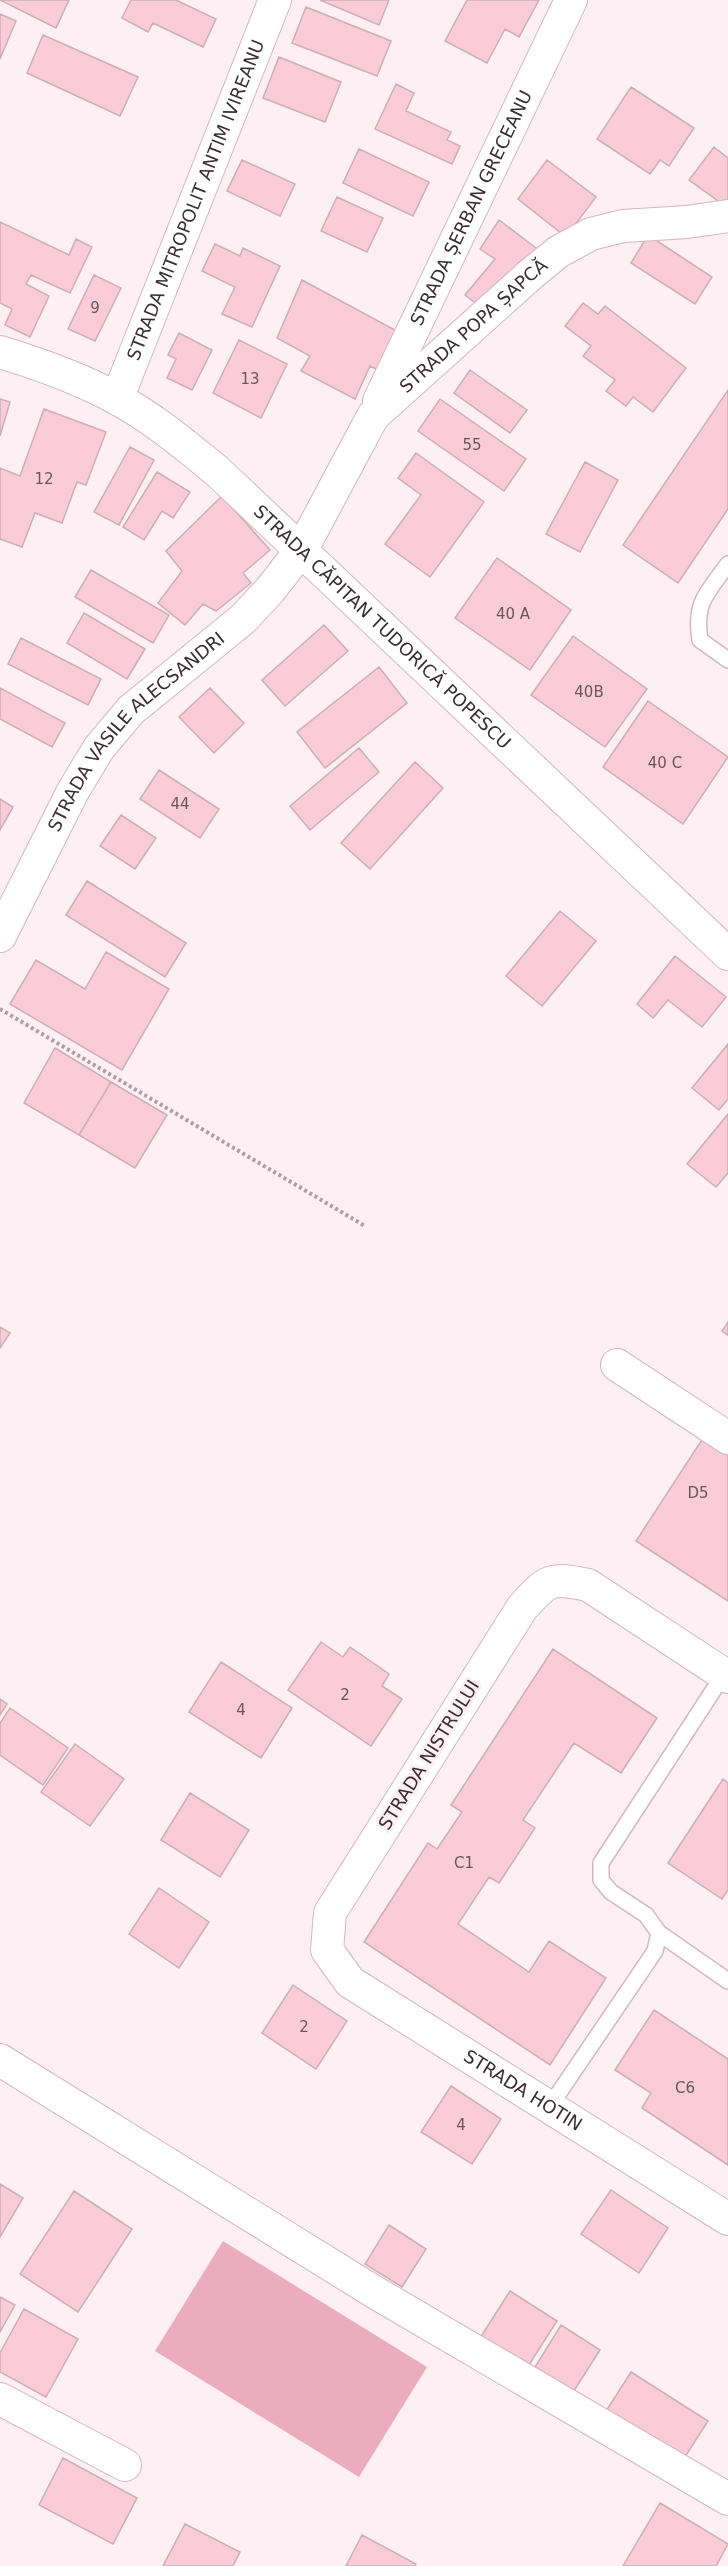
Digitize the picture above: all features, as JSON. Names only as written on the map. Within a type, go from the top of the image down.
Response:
[{"type":"street","name":"STRADA MITROPOLIT ANTIM IVIREANU","points":[[117,399],[275,0]]},
{"type":"street","name":"STRADA ȘERBAN GRECEANU","points":[[373,416],[570,0]]},
{"type":"street","name":"STRADA POPA ȘAPCĂ","points":[[302,549],[373,416],[530,274],[558,252],[591,234],[623,226],[687,222],[728,216]]},
{"type":"street","name":"STRADA CĂPITAN TUDORICĂ POPESCU","points":[[0,352],[45,366],[117,399],[163,428],[217,471],[728,954]]},
{"type":"street","name":"STRADA VASILE ALECSANDRI","points":[[0,936],[73,791],[99,748],[139,703],[243,619],[270,590],[302,549]]},
{"type":"street","points":[[617,1365],[728,1438]]},
{"type":"street","name":"STRADA NISTRULUI","points":[[327,1950],[330,1913],[516,1617],[543,1585],[562,1580],[588,1585],[726,1676]]},
{"type":"street","name":"STRADA HOTIN","points":[[327,1950],[350,1982],[728,2219]]},
{"type":"street","points":[[0,2060],[376,2293],[728,2499]]},
{"type":"street","points":[[0,2399],[124,2465]]},
{"type":"lane","points":[[728,564],[700,604],[698,623],[700,640],[728,660]]},
{"type":"lane","points":[[726,1676],[601,1863],[601,1880],[610,1892],[646,1915],[659,1932],[728,1981]]},
{"type":"lane","points":[[550,2106],[655,1950],[659,1932]]},
{"type":"path","points":[[0,1009],[365,1226]]},
{"type":"shaded area","points":[[223,2241],[427,2367],[359,2477],[155,2351]]},
{"type":"building","points":[[0,0],[69,0],[56,28]]},
{"type":"building","points":[[131,0],[176,0],[216,19],[203,47],[153,23],[148,32],[122,18]]},
{"type":"building","points":[[320,0],[389,0],[379,25]]},
{"type":"building","points":[[467,0],[539,0],[519,37],[505,29],[487,63],[445,41]]},
{"type":"building","points":[[306,7],[391,41],[377,76],[292,43]]},
{"type":"building","points":[[0,14],[16,21],[0,59]]},
{"type":"building","points":[[43,35],[138,77],[120,116],[27,73]]},
{"type":"building","points":[[279,57],[341,82],[325,122],[263,98]]},
{"type":"building","points":[[396,84],[414,93],[406,111],[451,132],[447,140],[460,146],[452,164],[375,129]]},
{"type":"building","points":[[631,87],[694,128],[669,166],[660,160],[650,174],[597,139]]},
{"type":"building","points":[[714,147],[728,158],[728,208],[689,180]]},
{"type":"building","points":[[359,149],[429,182],[413,216],[343,183]]},
{"type":"building","points":[[242,160],[295,184],[280,216],[227,191]]},
{"type":"building","points":[[547,160],[596,197],[566,237],[518,199]]},
{"type":"building","points":[[337,197],[383,218],[367,252],[321,231]]},
{"type":"building","points":[[499,220],[540,251],[483,309],[465,295],[495,259],[480,249]]},
{"type":"building","points":[[0,222],[69,255],[76,239],[92,247],[70,293],[31,275],[26,284],[49,296],[30,337],[5,325],[12,309],[0,303]]},
{"type":"building","points":[[648,235],[712,277],[695,304],[631,263]]},
{"type":"building","points":[[215,244],[240,256],[243,248],[280,266],[252,327],[222,314],[235,287],[202,271]]},
{"type":"building","points":[[94,275],[121,288],[95,341],[68,329]]},
{"type":"building","points":[[302,280],[395,330],[378,370],[370,366],[355,399],[301,371],[310,356],[277,338]]},
{"type":"building","points":[[583,303],[598,314],[605,306],[686,368],[653,412],[633,397],[626,406],[606,391],[615,380],[583,356],[591,346],[565,326]]},
{"type":"building","points":[[179,333],[212,350],[192,390],[167,378],[176,359],[168,355]]},
{"type":"building","points":[[239,340],[287,364],[261,418],[213,393]]},
{"type":"building","points":[[470,370],[527,410],[510,433],[454,393]]},
{"type":"building","points":[[728,390],[728,509],[678,583],[623,545]]},
{"type":"building","points":[[0,399],[10,402],[0,436]]},
{"type":"building","points":[[440,399],[526,459],[504,491],[418,431]]},
{"type":"building","points":[[44,409],[106,432],[86,485],[77,482],[62,523],[35,513],[22,547],[0,539],[0,468],[20,476]]},
{"type":"building","points":[[130,447],[154,460],[119,525],[94,512]]},
{"type":"building","points":[[416,453],[484,502],[430,577],[385,544],[421,495],[398,478]]},
{"type":"building","points":[[585,462],[618,480],[580,552],[546,534]]},
{"type":"building","points":[[157,472],[190,492],[173,518],[162,511],[144,540],[123,527]]},
{"type":"building","points":[[222,496],[270,550],[243,573],[251,583],[216,611],[203,604],[185,625],[158,603],[182,571],[166,551]]},
{"type":"building","points":[[497,558],[571,610],[530,670],[455,618]]},
{"type":"building","points":[[91,570],[169,615],[153,643],[75,597]]},
{"type":"building","points":[[84,613],[145,649],[127,679],[67,643]]},
{"type":"building","points":[[324,625],[348,651],[285,706],[262,680]]},
{"type":"building","points":[[573,636],[647,689],[605,747],[531,695]]},
{"type":"building","points":[[21,638],[101,679],[88,705],[8,664]]},
{"type":"building","points":[[379,667],[407,703],[325,768],[297,732]]},
{"type":"building","points":[[0,688],[65,723],[52,747],[0,719]]},
{"type":"building","points":[[210,688],[244,723],[214,753],[179,717]]},
{"type":"building","points":[[648,701],[728,757],[683,824],[603,767]]},
{"type":"building","points":[[359,748],[379,772],[310,830],[290,806]]},
{"type":"building","points":[[415,762],[443,788],[370,869],[341,843]]},
{"type":"building","points":[[159,770],[219,809],[200,838],[140,799]]},
{"type":"building","points":[[0,799],[13,807],[0,830]]},
{"type":"building","points":[[121,815],[156,838],[135,869],[100,846]]},
{"type":"building","points":[[87,881],[186,943],[165,977],[66,915]]},
{"type":"building","points":[[560,911],[596,941],[542,1006],[506,976]]},
{"type":"building","points":[[106,952],[169,989],[122,1070],[10,1004],[36,960],[85,989]]},
{"type":"building","points":[[675,956],[726,997],[702,1027],[668,1000],[653,1018],[637,1004]]},
{"type":"building","points":[[728,1044],[728,1099],[719,1110],[692,1088]]},
{"type":"building","points":[[55,1048],[111,1082],[79,1135],[24,1103]]},
{"type":"building","points":[[111,1082],[167,1115],[135,1168],[79,1135]]},
{"type":"building","points":[[728,1114],[728,1173],[716,1187],[687,1164]]},
{"type":"building","points":[[728,1322],[728,1335],[722,1331]]},
{"type":"building","points":[[0,1327],[10,1333],[0,1348]]},
{"type":"building","points":[[707,1432],[728,1445],[728,1601],[636,1541]]},
{"type":"building","points":[[321,1642],[343,1657],[350,1647],[389,1674],[382,1686],[402,1699],[371,1746],[288,1690]]},
{"type":"building","points":[[553,1649],[657,1718],[621,1773],[574,1743],[523,1820],[535,1828],[499,1883],[489,1877],[458,1924],[529,1972],[549,1941],[606,1978],[550,2065],[364,1942],[428,1843],[437,1849],[462,1812],[451,1805]]},
{"type":"building","points":[[221,1662],[292,1708],[261,1758],[189,1712]]},
{"type":"building","points":[[0,1699],[7,1704],[0,1715]]},
{"type":"building","points":[[10,1708],[68,1748],[43,1785],[0,1755],[0,1723]]},
{"type":"building","points":[[75,1744],[124,1779],[90,1826],[41,1792]]},
{"type":"building","points":[[723,1779],[728,1783],[728,1890],[722,1899],[668,1863]]},
{"type":"building","points":[[190,1793],[249,1830],[220,1877],[161,1840]]},
{"type":"building","points":[[159,1888],[209,1922],[179,1968],[129,1934]]},
{"type":"building","points":[[293,1985],[347,2021],[316,2069],[262,2033]]},
{"type":"building","points":[[654,2010],[728,2059],[728,2165],[642,2108],[651,2093],[615,2070]]},
{"type":"building","points":[[451,2086],[501,2119],[472,2164],[421,2132]]},
{"type":"building","points":[[0,2184],[23,2198],[0,2237]]},
{"type":"building","points":[[611,2190],[668,2228],[639,2273],[581,2234]]},
{"type":"building","points":[[74,2191],[132,2229],[78,2312],[20,2274]]},
{"type":"building","points":[[389,2225],[426,2249],[402,2287],[365,2264]]},
{"type":"building","points":[[510,2291],[557,2321],[527,2368],[480,2338]]},
{"type":"building","points":[[0,2297],[15,2305],[0,2332]]},
{"type":"building","points":[[24,2309],[78,2339],[46,2397],[0,2372],[0,2353]]},
{"type":"building","points":[[561,2325],[600,2350],[570,2397],[532,2372]]},
{"type":"building","points":[[631,2372],[708,2421],[683,2460],[606,2411]]},
{"type":"building","points":[[63,2458],[137,2498],[113,2544],[39,2505]]},
{"type":"building","points":[[660,2503],[728,2544],[716,2566],[623,2566]]},
{"type":"building","points":[[185,2524],[240,2552],[233,2566],[163,2566]]},
{"type":"building","points":[[362,2535],[416,2564],[415,2566],[346,2566]]}]
